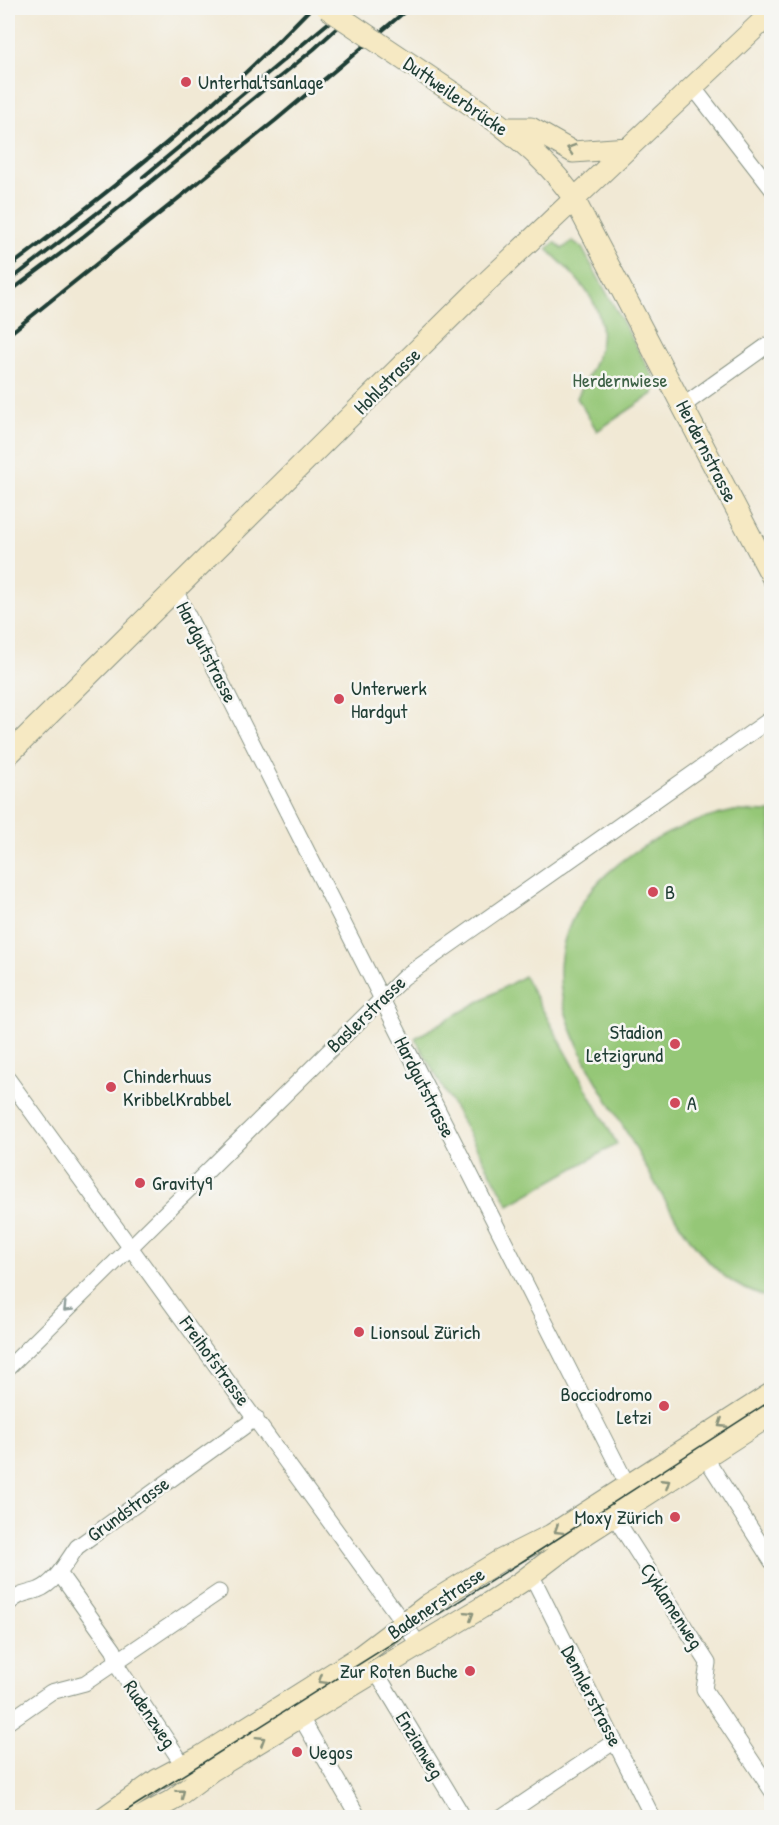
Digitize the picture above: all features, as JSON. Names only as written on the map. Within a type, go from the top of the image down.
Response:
[{"type":"street","name":"Duttweilerbrücke","points":[[327,8],[501,126],[562,181],[574,199]]},
{"type":"street","name":"Hohlstrasse","points":[[8,755],[574,199],[771,12]]},
{"type":"street","points":[[693,87],[771,189]]},
{"type":"street","points":[[501,126],[531,128],[573,152],[628,148]]},
{"type":"street","name":"Herdernstrasse","points":[[574,199],[684,405],[771,577]]},
{"type":"street","points":[[684,405],[771,342]]},
{"type":"street","name":"Hardgutstrasse","points":[[175,590],[628,1486]]},
{"type":"street","name":"Baslerstrasse","points":[[8,1368],[411,971],[771,718]]},
{"type":"street","name":"Freihofstrasse","points":[[8,1079],[420,1646]]},
{"type":"street","name":"Badenerstrasse","points":[[103,1818],[157,1780],[184,1766],[359,1657],[404,1622],[499,1561],[550,1535],[771,1393]]},
{"type":"street","name":"Badenerstrasse","points":[[139,1818],[171,1801],[206,1774],[300,1716],[420,1646],[771,1414]]},
{"type":"street","name":"Grundstrasse","points":[[8,1604],[25,1592],[39,1590],[59,1573],[77,1546],[256,1418]]},
{"type":"street","points":[[703,1459],[711,1466],[771,1562]]},
{"type":"street","name":"Cyklamenweg","points":[[614,1516],[708,1663],[704,1689],[771,1791]]},
{"type":"street","name":"Rudenzweg","points":[[59,1573],[114,1650],[116,1662],[184,1766]]},
{"type":"street","name":"Dennlerstrasse","points":[[531,1574],[653,1818]]},
{"type":"street","points":[[116,1662],[219,1592]]},
{"type":"street","name":"Rudenzweg","points":[[8,1722],[51,1692],[85,1683],[116,1662]]},
{"type":"street","name":"Enzianweg","points":[[376,1672],[464,1818]]},
{"type":"street","points":[[300,1716],[359,1818]]},
{"type":"street","points":[[501,1818],[615,1741]]},
{"type":"green space","name":"Herdernwiese","points":[[573,241],[582,248],[657,384],[653,394],[597,431],[577,398],[593,366],[601,339],[601,324],[597,309],[590,296],[570,271],[547,249],[555,242],[562,249]]},
{"type":"green space","name":"Stadion Letzigrund","points":[[734,811],[771,812],[771,1299],[739,1286],[718,1271],[689,1238],[676,1218],[583,1056],[563,1002],[560,964],[568,930],[584,900],[607,874],[635,852],[667,834],[700,820]]},
{"type":"green space","points":[[524,976],[617,1144],[509,1205],[415,1038]]},
{"type":"tram line","points":[[115,1818],[534,1554],[772,1400]]},
{"type":"railway","points":[[8,268],[165,144],[239,79],[311,8]]},
{"type":"railway","points":[[8,293],[84,236],[314,49],[359,8]]},
{"type":"railway","points":[[8,335],[276,120],[409,8]]},
{"type":"railway","points":[[143,177],[339,14]]},
{"type":"railway","points":[[8,282],[110,203]]},
{"type":"place","name":"Unterhaltsanlage","points":[[186,82]]},
{"type":"place","name":"Unterwerk Hardgut","points":[[339,699]]},
{"type":"place","name":"B","points":[[653,892]]},
{"type":"place","name":"Stadion Letzigrund","points":[[675,1044]]},
{"type":"place","name":"Chinderhuus KribbelKrabbel","points":[[111,1087]]},
{"type":"place","name":"A","points":[[675,1103]]},
{"type":"place","name":"Gravity9","points":[[140,1183]]},
{"type":"place","name":"Lionsoul Zürich","points":[[359,1332]]},
{"type":"place","name":"Bocciodromo Letzi","points":[[664,1406]]},
{"type":"place","name":"Moxy Zürich","points":[[675,1517]]},
{"type":"place","name":"Zur Roten Buche","points":[[470,1671]]},
{"type":"place","name":"Uegos","points":[[297,1752]]}]
